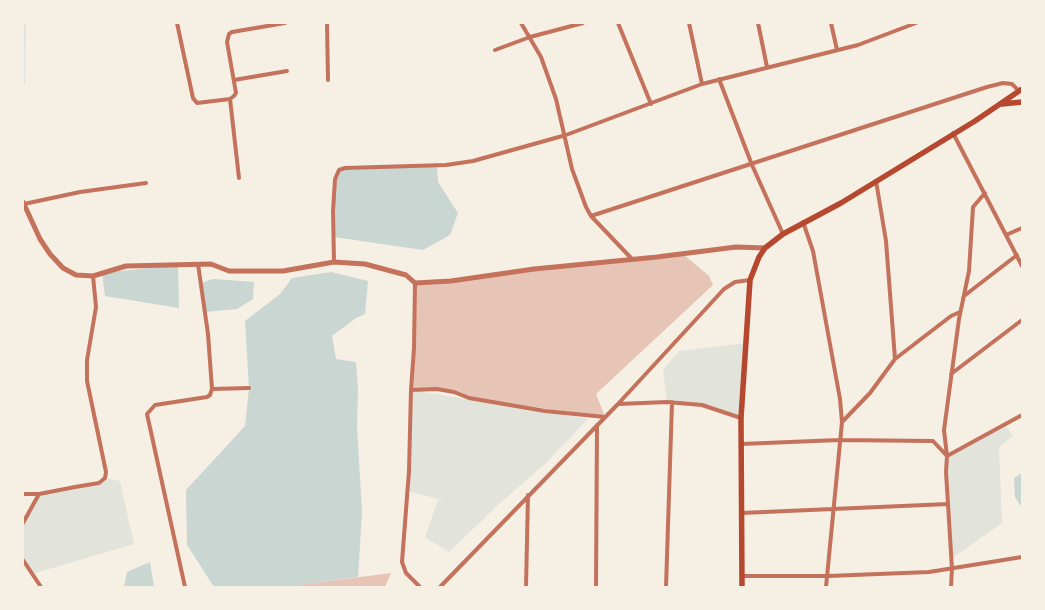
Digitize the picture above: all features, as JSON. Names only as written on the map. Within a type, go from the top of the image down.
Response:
[{"type":"main road","points":[[742,587],[742,418],[750,280],[757,261],[765,248],[783,234],[841,203],[1021,90]]},
{"type":"main road","points":[[1000,104],[1022,102]]},
{"type":"street","points":[[177,23],[194,102],[197,103],[230,99],[236,93],[227,42],[229,34],[232,32],[284,23]]},
{"type":"street","points":[[326,23],[328,80]]},
{"type":"street","points":[[521,23],[541,57],[556,98],[566,135],[572,169],[586,207],[591,216],[632,259]]},
{"type":"street","points":[[495,50],[530,37],[583,23]]},
{"type":"street","points":[[618,23],[651,104]]},
{"type":"street","points":[[689,23],[702,84]]},
{"type":"street","points":[[758,23],[767,67]]},
{"type":"street","points":[[831,23],[838,50]]},
{"type":"street","points":[[334,262],[333,211],[335,179],[339,170],[345,168],[459,164],[566,135],[702,84],[874,40],[916,23]]},
{"type":"street","points":[[234,80],[288,71]]},
{"type":"street","points":[[719,79],[752,164],[783,234]]},
{"type":"street","points":[[591,216],[1003,83],[1012,84],[1021,90]]},
{"type":"street","points":[[230,99],[239,178]]},
{"type":"street","points":[[953,133],[1022,266]]},
{"type":"street","points":[[876,181],[886,241],[895,359]]},
{"type":"street","points":[[146,183],[80,192],[24,203],[40,239],[50,254],[63,268],[76,275],[93,276],[126,266],[211,264],[229,271],[283,271],[334,262],[365,264],[406,275],[415,283],[451,281],[534,269],[736,247],[765,248]]},
{"type":"street","points":[[951,587],[952,570],[946,472],[947,456],[944,430],[960,312],[969,271],[973,207],[985,193]]},
{"type":"street","points":[[803,222],[813,251],[840,399],[842,422],[826,587]]},
{"type":"street","points":[[1006,235],[1022,228]]},
{"type":"street","points":[[964,296],[1017,255]]},
{"type":"street","points":[[185,587],[147,414],[155,405],[207,397],[210,395],[212,389],[208,334],[198,264]]},
{"type":"street","points":[[23,494],[39,494],[99,483],[105,478],[106,472],[87,381],[87,360],[96,307],[93,276]]},
{"type":"street","points":[[440,587],[618,404],[724,290],[736,282],[750,280]]},
{"type":"street","points":[[415,283],[409,471],[402,562],[406,574],[420,587]]},
{"type":"street","points":[[842,422],[870,393],[895,359],[951,316],[960,312]]},
{"type":"street","points":[[952,374],[1022,320]]},
{"type":"street","points":[[212,389],[249,388]]},
{"type":"street","points":[[411,390],[437,389],[454,392],[469,398],[545,411],[605,417]]},
{"type":"street","points":[[618,404],[672,402],[702,405],[742,418]]},
{"type":"street","points":[[666,587],[672,402]]},
{"type":"street","points":[[947,456],[1022,415]]},
{"type":"street","points":[[596,587],[597,425]]},
{"type":"street","points":[[741,444],[840,440],[933,441],[947,456]]},
{"type":"street","points":[[23,523],[39,494]]},
{"type":"street","points":[[526,587],[528,496]]},
{"type":"street","points":[[741,513],[948,504]]},
{"type":"street","points":[[742,576],[828,576],[929,572],[952,570],[1022,557]]},
{"type":"street","points":[[23,560],[41,587]]},
{"type":"shaded area","points":[[23,23],[26,23],[25,85],[23,86]]},
{"type":"shaded area","points":[[437,166],[438,182],[458,213],[450,235],[423,250],[334,237],[335,179],[339,170]]},
{"type":"shaded area","points":[[178,265],[179,308],[105,296],[102,273]]},
{"type":"shaded area","points":[[331,272],[368,281],[365,314],[356,318],[332,336],[336,359],[356,362],[358,388],[357,427],[362,512],[358,577],[284,587],[214,587],[187,545],[186,490],[245,426],[249,388],[245,321],[280,294],[292,278]]},
{"type":"shaded area","points":[[213,279],[254,282],[253,299],[237,309],[205,312],[201,283]]},
{"type":"shaded area","points":[[746,343],[741,418],[702,405],[667,402],[663,370],[679,351]]},
{"type":"shaded area","points":[[411,390],[588,419],[544,465],[499,504],[449,552],[425,537],[438,500],[446,501],[407,491]]},
{"type":"shaded area","points":[[1005,424],[1013,436],[999,447],[1002,523],[951,559],[947,456]]},
{"type":"shaded area","points":[[1022,473],[1022,508],[1015,497],[1014,478]]},
{"type":"shaded area","points":[[105,478],[120,481],[134,544],[32,574],[23,560],[23,523],[39,494],[99,483]]},
{"type":"shaded area","points":[[150,562],[154,587],[124,587],[127,572]]},
{"type":"building","points":[[683,254],[709,276],[713,285],[596,394],[605,417],[469,398],[437,389],[411,390],[415,283]]},
{"type":"building","points":[[391,573],[385,587],[291,587],[291,586]]}]
